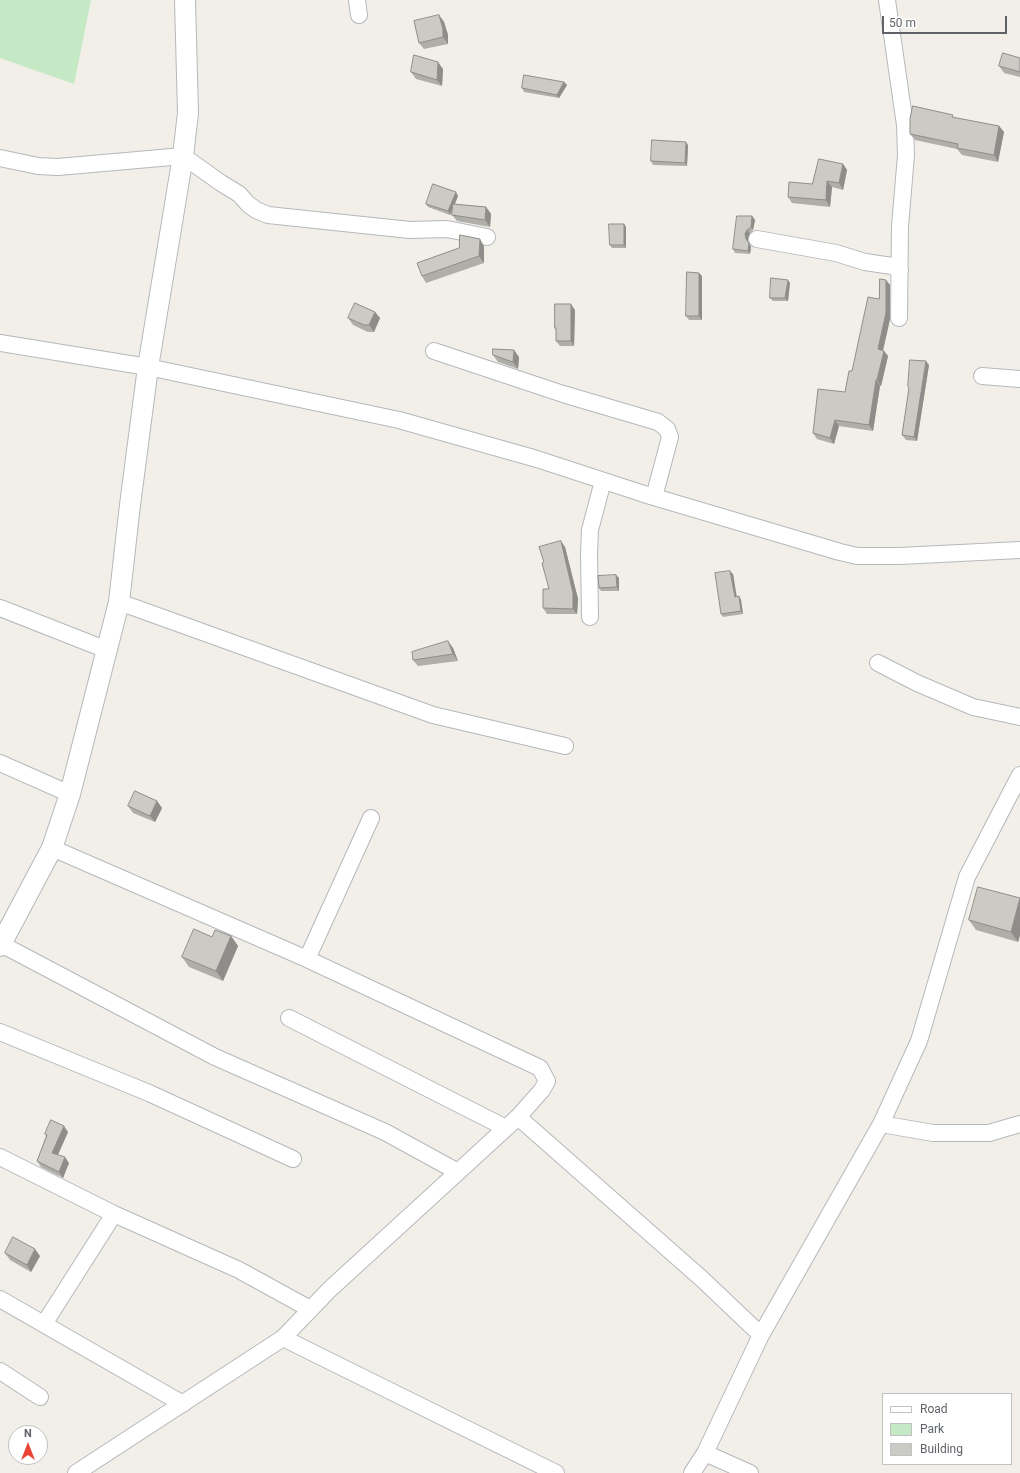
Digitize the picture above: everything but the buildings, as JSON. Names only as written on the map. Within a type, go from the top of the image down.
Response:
[{"type":"street","points":[[185,0],[188,113],[183,156],[148,367],[119,602],[70,794],[52,848],[0,945],[215,1057],[385,1132],[458,1172]]},
{"type":"street","points":[[887,0],[905,125],[906,155],[900,226],[899,318]]},
{"type":"street","points":[[0,158],[38,166],[58,167],[183,156],[239,194],[256,210],[268,214],[410,230],[447,228],[487,237]]},
{"type":"street","points":[[757,239],[836,253],[865,262],[892,266],[900,270]]},
{"type":"street","points":[[0,344],[148,367],[399,420],[530,457],[654,497],[857,556],[900,556],[1020,550]]},
{"type":"street","points":[[434,351],[563,394],[658,422],[667,429],[670,437],[654,497]]},
{"type":"street","points":[[982,376],[1020,379]]},
{"type":"street","points":[[590,617],[590,530],[603,481]]},
{"type":"street","points":[[119,602],[433,715],[565,746]]},
{"type":"street","points":[[0,608],[107,650]]},
{"type":"street","points":[[878,663],[917,683],[972,707],[1020,717]]},
{"type":"street","points":[[0,763],[70,794]]},
{"type":"street","points":[[692,1473],[705,1453],[761,1335],[881,1124],[919,1041],[967,877],[1020,775]]},
{"type":"street","points":[[307,959],[371,818]]},
{"type":"street","points":[[52,848],[307,959],[540,1068],[547,1081],[542,1090],[518,1117],[334,1285],[282,1338],[76,1473]]},
{"type":"street","points":[[289,1018],[506,1128]]},
{"type":"street","points":[[0,1032],[149,1093],[293,1159]]},
{"type":"street","points":[[518,1117],[702,1279],[761,1335]]},
{"type":"street","points":[[881,1124],[933,1133],[989,1133],[1020,1124]]},
{"type":"street","points":[[0,1156],[114,1214],[239,1270],[310,1309]]},
{"type":"street","points":[[44,1324],[114,1214]]},
{"type":"street","points":[[0,1299],[183,1404]]},
{"type":"street","points":[[282,1338],[556,1473]]},
{"type":"street","points":[[0,1371],[40,1397]]},
{"type":"street","points":[[705,1453],[750,1473]]},
{"type":"green space","points":[[0,0],[91,0],[74,84],[0,58]]}]
